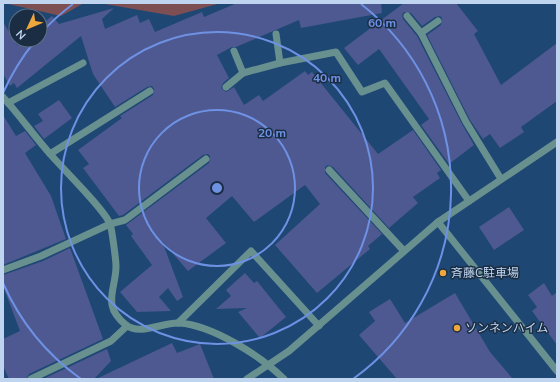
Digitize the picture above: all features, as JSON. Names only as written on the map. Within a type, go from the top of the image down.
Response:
[{"type":"street","points":[[408,16],[421,33],[466,122],[502,179]]},
{"type":"street","points":[[421,33],[438,21]]},
{"type":"street","points":[[276,34],[280,63]]},
{"type":"street","points":[[234,51],[244,73]]},
{"type":"street","points":[[226,87],[244,73],[280,63],[336,52],[362,92],[385,83],[469,201]]},
{"type":"street","points":[[8,103],[83,63]]},
{"type":"street","points":[[50,154],[150,91]]},
{"type":"street","points":[[3,97],[50,154],[95,203],[110,224],[116,267],[110,301],[120,318],[127,326],[146,330],[178,323],[204,328],[241,347],[270,365],[284,379]]},
{"type":"street","points":[[247,379],[270,365],[320,326],[438,222],[557,142]]},
{"type":"street","points":[[3,270],[41,256],[110,224],[125,220],[206,159]]},
{"type":"street","points":[[329,170],[404,251]]},
{"type":"street","points":[[438,222],[557,372]]},
{"type":"street","points":[[178,323],[251,251],[320,326]]},
{"type":"street","points":[[31,379],[111,341],[127,326]]},
{"type":"shaded area","points":[[4,3],[84,3],[61,16],[48,13],[48,8],[26,8]]},
{"type":"shaded area","points":[[99,3],[221,3],[174,16]]},
{"type":"building","points":[[237,3],[381,3],[382,13],[301,28],[299,20],[236,47],[232,47],[217,55],[229,78],[223,83],[221,88],[226,92],[234,87],[244,105],[259,95],[263,101],[305,71],[308,75],[312,72],[378,154],[413,130],[441,170],[437,173],[440,178],[413,197],[418,203],[389,228],[333,167],[328,165],[325,167],[325,173],[382,234],[368,246],[370,249],[317,293],[275,245],[320,204],[305,185],[254,222],[232,196],[206,218],[226,243],[188,271],[162,241],[183,297],[177,301],[168,288],[159,297],[171,311],[137,312],[120,292],[152,265],[131,236],[133,234],[126,225],[209,163],[210,156],[208,154],[203,155],[123,215],[119,216],[83,168],[89,164],[78,150],[122,118],[120,116],[153,95],[154,89],[152,86],[147,87],[115,107],[93,74],[81,36],[17,88],[14,83],[10,86],[3,74],[3,22],[8,30],[8,48],[48,48],[48,19],[52,16],[59,24],[114,8],[102,19],[105,29],[137,15],[140,23],[149,19],[155,32],[202,12],[204,17]]},
{"type":"building","points":[[404,3],[456,3],[478,31],[474,34],[501,85],[557,43],[557,101],[521,127],[524,132],[500,148],[490,134],[483,139],[470,120],[427,35],[441,25],[442,18],[440,16],[435,17],[422,26],[411,13],[404,12],[402,15],[403,19],[417,36],[474,145],[449,164],[421,125],[429,119],[379,49],[358,65],[344,48]]},
{"type":"building","points":[[59,100],[72,118],[44,139],[34,126],[43,121],[38,114]]},
{"type":"building","points":[[3,115],[16,136],[25,131],[36,145],[25,153],[51,196],[66,239],[3,265]]},
{"type":"building","points":[[509,207],[524,230],[494,250],[479,227]]},
{"type":"building","points":[[70,248],[103,339],[29,374],[26,379],[9,379],[3,366],[3,339],[20,331],[3,286],[3,275],[43,261]]},
{"type":"building","points":[[245,273],[254,283],[257,281],[286,317],[260,338],[238,312],[247,308],[216,309],[231,296],[226,290]]},
{"type":"building","points":[[544,283],[552,296],[557,292],[557,345],[532,311],[537,307],[528,295]]},
{"type":"building","points":[[455,293],[490,352],[513,379],[397,379],[359,335],[375,321],[369,312],[390,299],[405,323]]},
{"type":"building","points":[[172,343],[177,353],[200,344],[214,379],[96,379]]},
{"type":"building","points":[[107,349],[111,361],[94,379],[43,379]]},
{"type":"place","name":"斉藤C駐車場","points":[[443,273]]},
{"type":"place","name":"ソンネンハイム","points":[[457,328]]}]
